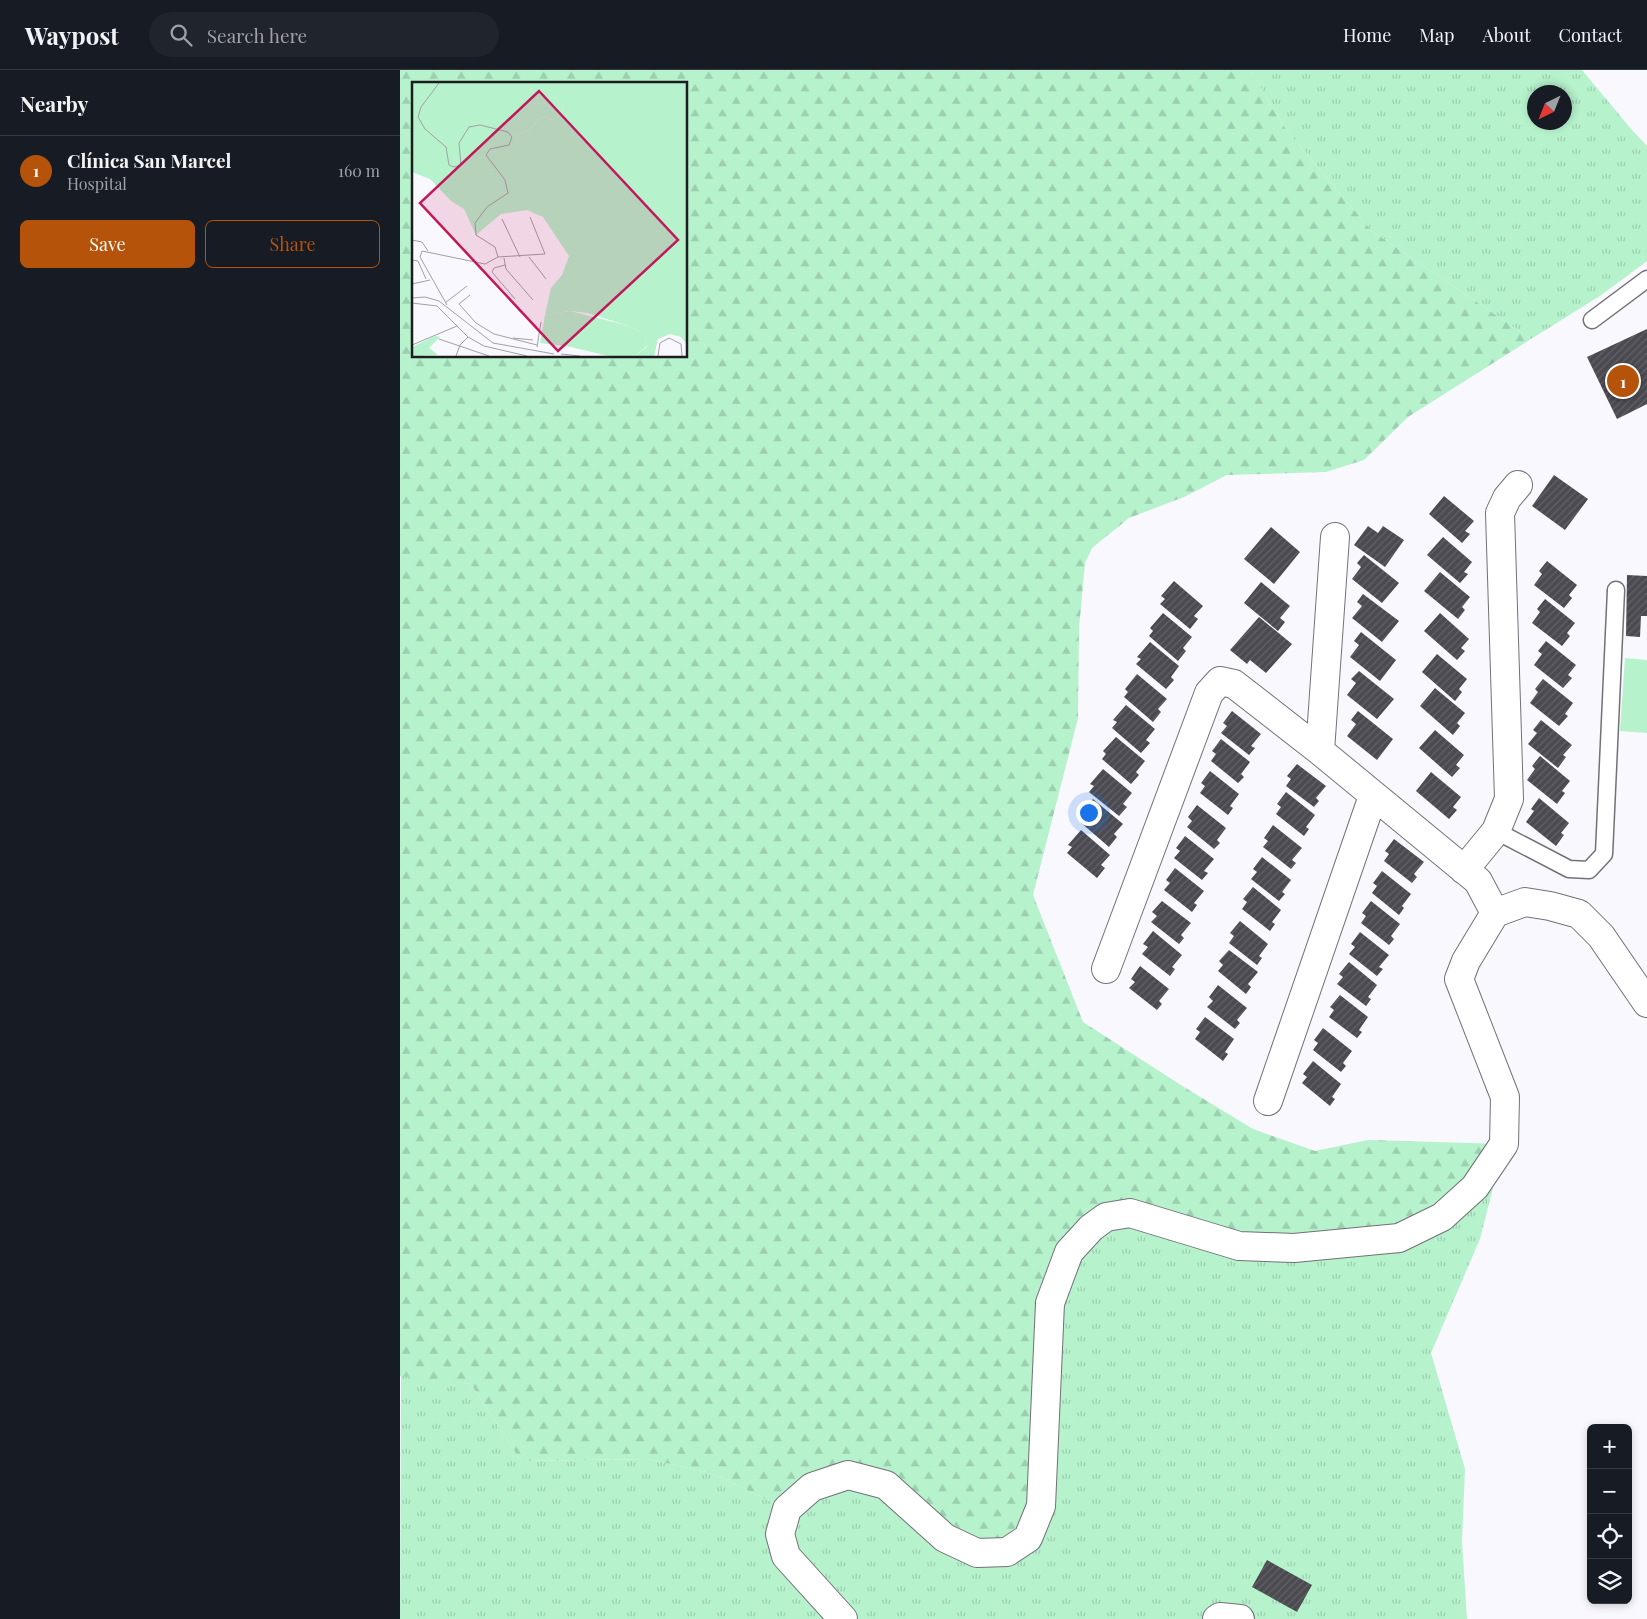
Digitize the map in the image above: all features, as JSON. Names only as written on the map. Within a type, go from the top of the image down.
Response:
[{"type":"street","points":[[1464,870],[1496,832],[1509,799],[1500,513],[1507,498],[1518,485]]},
{"type":"street","points":[[1320,752],[1335,537]]},
{"type":"street","points":[[1106,969],[1209,693],[1220,681],[1234,684],[1478,881],[1495,913]]},
{"type":"street","points":[[1268,1101],[1373,796]]},
{"type":"street","points":[[843,1619],[786,1556],[780,1534],[787,1509],[812,1487],[848,1476],[886,1485],[945,1538],[977,1553],[1007,1552],[1028,1538],[1042,1506],[1050,1304],[1070,1252],[1091,1228],[1106,1217],[1130,1213],[1239,1246],[1294,1248],[1399,1238],[1442,1217],[1476,1187],[1504,1144],[1505,1097],[1459,979],[1466,961],[1495,913],[1525,902],[1550,906],[1579,914],[1601,936],[1647,1003]]},
{"type":"street","points":[[1217,1619],[1220,1617],[1240,1619]]},
{"type":"lane","points":[[1592,320],[1647,279]]},
{"type":"lane","points":[[1496,832],[1569,869],[1589,870],[1604,854],[1616,590]]},
{"type":"green space","points":[[400,70],[1250,70],[1287,131],[1372,231],[1531,339],[1408,417],[1364,460],[1326,472],[1227,475],[1184,497],[1129,518],[1092,548],[1085,563],[1079,628],[1078,718],[1033,895],[1083,1022],[1253,1129],[1315,1151],[1368,1140],[1504,1144],[1399,1238],[1239,1246],[1130,1213],[1069,1253],[1028,1538],[977,1553],[848,1475],[787,1509],[711,1473],[648,1459],[521,1461],[471,1384],[400,1376]]},
{"type":"green space","points":[[1250,70],[1582,70],[1647,146],[1647,261],[1600,296],[1531,339],[1372,231],[1287,131]]},
{"type":"green space","points":[[1625,658],[1647,660],[1647,733],[1620,731]]},
{"type":"green space","points":[[1504,1144],[1480,1239],[1431,1353],[1465,1469],[1462,1542],[1467,1619],[400,1619],[401,1375],[471,1384],[521,1461],[648,1459],[711,1473],[787,1509],[1050,1303],[1091,1228]]},
{"type":"building","points":[[1647,329],[1647,404],[1617,419],[1587,357]]},
{"type":"building","points":[[1554,475],[1588,499],[1565,530],[1532,506]]},
{"type":"building","points":[[1444,496],[1474,521],[1465,531],[1470,534],[1462,543],[1429,514]]},
{"type":"building","points":[[1368,526],[1378,533],[1383,526],[1404,540],[1385,567],[1354,545]]},
{"type":"building","points":[[1271,527],[1300,552],[1274,584],[1244,559]]},
{"type":"building","points":[[1443,537],[1472,562],[1464,572],[1468,574],[1460,583],[1427,555]]},
{"type":"building","points":[[1364,555],[1399,583],[1382,603],[1352,579],[1361,567],[1357,563]]},
{"type":"building","points":[[1547,561],[1577,585],[1569,595],[1572,598],[1564,608],[1534,585],[1542,574],[1539,571]]},
{"type":"building","points":[[1440,572],[1470,597],[1462,607],[1465,610],[1458,619],[1424,591]]},
{"type":"building","points":[[1627,575],[1647,576],[1647,616],[1641,616],[1640,637],[1626,636]]},
{"type":"building","points":[[1174,581],[1203,606],[1194,616],[1198,619],[1190,629],[1160,604],[1165,599],[1161,596]]},
{"type":"building","points":[[1261,582],[1290,606],[1280,618],[1285,622],[1278,631],[1244,603]]},
{"type":"building","points":[[1363,594],[1399,621],[1382,642],[1352,618],[1362,606],[1357,602]]},
{"type":"building","points":[[1545,599],[1575,623],[1567,633],[1570,636],[1562,646],[1532,623],[1540,612],[1537,609]]},
{"type":"building","points":[[1163,613],[1192,637],[1183,648],[1186,651],[1178,661],[1149,636],[1153,631],[1150,628]]},
{"type":"building","points":[[1440,613],[1469,639],[1461,648],[1465,651],[1457,660],[1424,631]]},
{"type":"building","points":[[1259,617],[1292,644],[1266,673],[1250,660],[1247,664],[1230,650]]},
{"type":"building","points":[[1361,632],[1396,660],[1380,681],[1350,657],[1359,645],[1354,641]]},
{"type":"building","points":[[1546,641],[1576,665],[1568,675],[1572,678],[1563,688],[1534,665],[1542,654],[1538,651]]},
{"type":"building","points":[[1150,642],[1179,666],[1171,677],[1174,680],[1166,689],[1136,664],[1141,659],[1137,657]]},
{"type":"building","points":[[1437,654],[1467,679],[1459,689],[1462,692],[1455,701],[1422,672]]},
{"type":"building","points":[[1359,671],[1394,699],[1377,719],[1347,695],[1356,683],[1351,679]]},
{"type":"building","points":[[1137,674],[1167,699],[1158,709],[1161,712],[1153,722],[1124,697],[1128,692],[1125,689]]},
{"type":"building","points":[[1543,679],[1573,703],[1565,714],[1568,716],[1559,726],[1530,703],[1538,692],[1535,689]]},
{"type":"building","points":[[1435,688],[1465,713],[1457,723],[1460,726],[1453,735],[1420,706]]},
{"type":"building","points":[[1126,705],[1155,729],[1146,740],[1150,743],[1141,753],[1112,728],[1117,722],[1113,720]]},
{"type":"building","points":[[1232,711],[1261,734],[1251,746],[1255,748],[1249,755],[1221,733],[1227,726],[1223,723]]},
{"type":"building","points":[[1358,711],[1393,739],[1377,760],[1347,736],[1356,724],[1351,720]]},
{"type":"building","points":[[1541,720],[1572,745],[1563,755],[1566,757],[1558,768],[1528,744],[1537,733],[1533,730]]},
{"type":"building","points":[[1435,730],[1464,755],[1456,765],[1460,768],[1452,777],[1419,748]]},
{"type":"building","points":[[1116,737],[1145,761],[1136,772],[1139,775],[1131,784],[1102,759],[1106,754],[1103,751]]},
{"type":"building","points":[[1221,739],[1250,762],[1241,774],[1244,777],[1238,783],[1211,761],[1216,754],[1212,751]]},
{"type":"building","points":[[1540,756],[1570,781],[1562,791],[1565,793],[1557,804],[1527,780],[1535,769],[1532,766]]},
{"type":"building","points":[[1297,764],[1326,786],[1316,798],[1319,801],[1314,807],[1286,786],[1291,779],[1287,776]]},
{"type":"building","points":[[1103,769],[1132,793],[1123,804],[1127,807],[1119,816],[1089,792],[1094,786],[1090,784]]},
{"type":"building","points":[[1210,771],[1239,794],[1230,806],[1233,808],[1228,815],[1200,793],[1205,786],[1201,783]]},
{"type":"building","points":[[1431,772],[1461,797],[1453,807],[1457,810],[1449,819],[1416,791]]},
{"type":"building","points":[[1286,792],[1315,815],[1306,827],[1309,829],[1304,836],[1276,814],[1281,807],[1277,804]]},
{"type":"building","points":[[1539,798],[1569,823],[1561,833],[1564,835],[1556,846],[1526,822],[1534,811],[1531,809]]},
{"type":"building","points":[[1093,799],[1123,824],[1114,834],[1117,837],[1109,847],[1080,822],[1084,817],[1081,814]]},
{"type":"building","points":[[1197,805],[1226,828],[1217,840],[1220,843],[1214,849],[1187,827],[1192,821],[1188,817]]},
{"type":"building","points":[[1273,825],[1302,848],[1292,860],[1296,863],[1291,869],[1263,847],[1268,841],[1264,838]]},
{"type":"building","points":[[1081,830],[1110,855],[1101,865],[1105,868],[1097,878],[1067,853],[1072,847],[1068,845]]},
{"type":"building","points":[[1185,836],[1214,859],[1204,871],[1208,873],[1202,880],[1174,858],[1180,851],[1176,848]]},
{"type":"building","points":[[1394,839],[1424,862],[1414,874],[1417,877],[1412,883],[1384,861],[1389,854],[1385,851]]},
{"type":"building","points":[[1262,857],[1291,880],[1282,892],[1285,894],[1279,901],[1251,879],[1257,872],[1253,869]]},
{"type":"building","points":[[1175,868],[1204,891],[1194,903],[1197,905],[1192,912],[1164,890],[1170,883],[1166,880]]},
{"type":"building","points":[[1382,871],[1411,894],[1402,906],[1404,908],[1399,915],[1372,893],[1377,886],[1373,883]]},
{"type":"building","points":[[1253,887],[1281,910],[1272,922],[1275,924],[1270,931],[1242,909],[1247,902],[1243,899]]},
{"type":"building","points":[[1162,901],[1191,923],[1181,935],[1184,938],[1179,944],[1151,922],[1157,916],[1152,912]]},
{"type":"building","points":[[1371,901],[1400,924],[1391,936],[1394,939],[1389,945],[1361,923],[1366,916],[1362,913]]},
{"type":"building","points":[[1240,921],[1268,944],[1259,956],[1262,958],[1257,965],[1229,943],[1234,936],[1230,933]]},
{"type":"building","points":[[1153,931],[1182,955],[1172,967],[1175,969],[1170,976],[1142,954],[1148,947],[1143,944]]},
{"type":"building","points":[[1360,932],[1389,955],[1379,967],[1383,969],[1377,976],[1349,954],[1355,947],[1351,944]]},
{"type":"building","points":[[1229,950],[1258,972],[1248,984],[1251,987],[1246,994],[1218,971],[1223,965],[1219,961]]},
{"type":"building","points":[[1349,962],[1377,985],[1368,997],[1371,999],[1366,1006],[1337,984],[1343,977],[1339,974]]},
{"type":"building","points":[[1140,966],[1169,989],[1159,1001],[1162,1004],[1157,1010],[1129,988],[1135,982],[1131,979]]},
{"type":"building","points":[[1218,985],[1247,1008],[1237,1020],[1240,1023],[1235,1029],[1207,1007],[1213,1001],[1209,997]]},
{"type":"building","points":[[1340,995],[1368,1017],[1359,1030],[1362,1032],[1357,1038],[1329,1017],[1334,1010],[1330,1007]]},
{"type":"building","points":[[1205,1017],[1234,1039],[1225,1052],[1228,1054],[1223,1061],[1195,1039],[1200,1032],[1196,1029]]},
{"type":"building","points":[[1323,1028],[1352,1051],[1343,1063],[1346,1066],[1341,1072],[1313,1050],[1318,1043],[1314,1040]]},
{"type":"building","points":[[1313,1061],[1341,1084],[1332,1097],[1335,1099],[1330,1106],[1302,1083],[1307,1077],[1303,1074]]},
{"type":"building","points":[[1267,1560],[1312,1585],[1297,1612],[1252,1587]]},
{"type":"place","name":"Clínica San Marcel","points":[[1623,381]]}]
